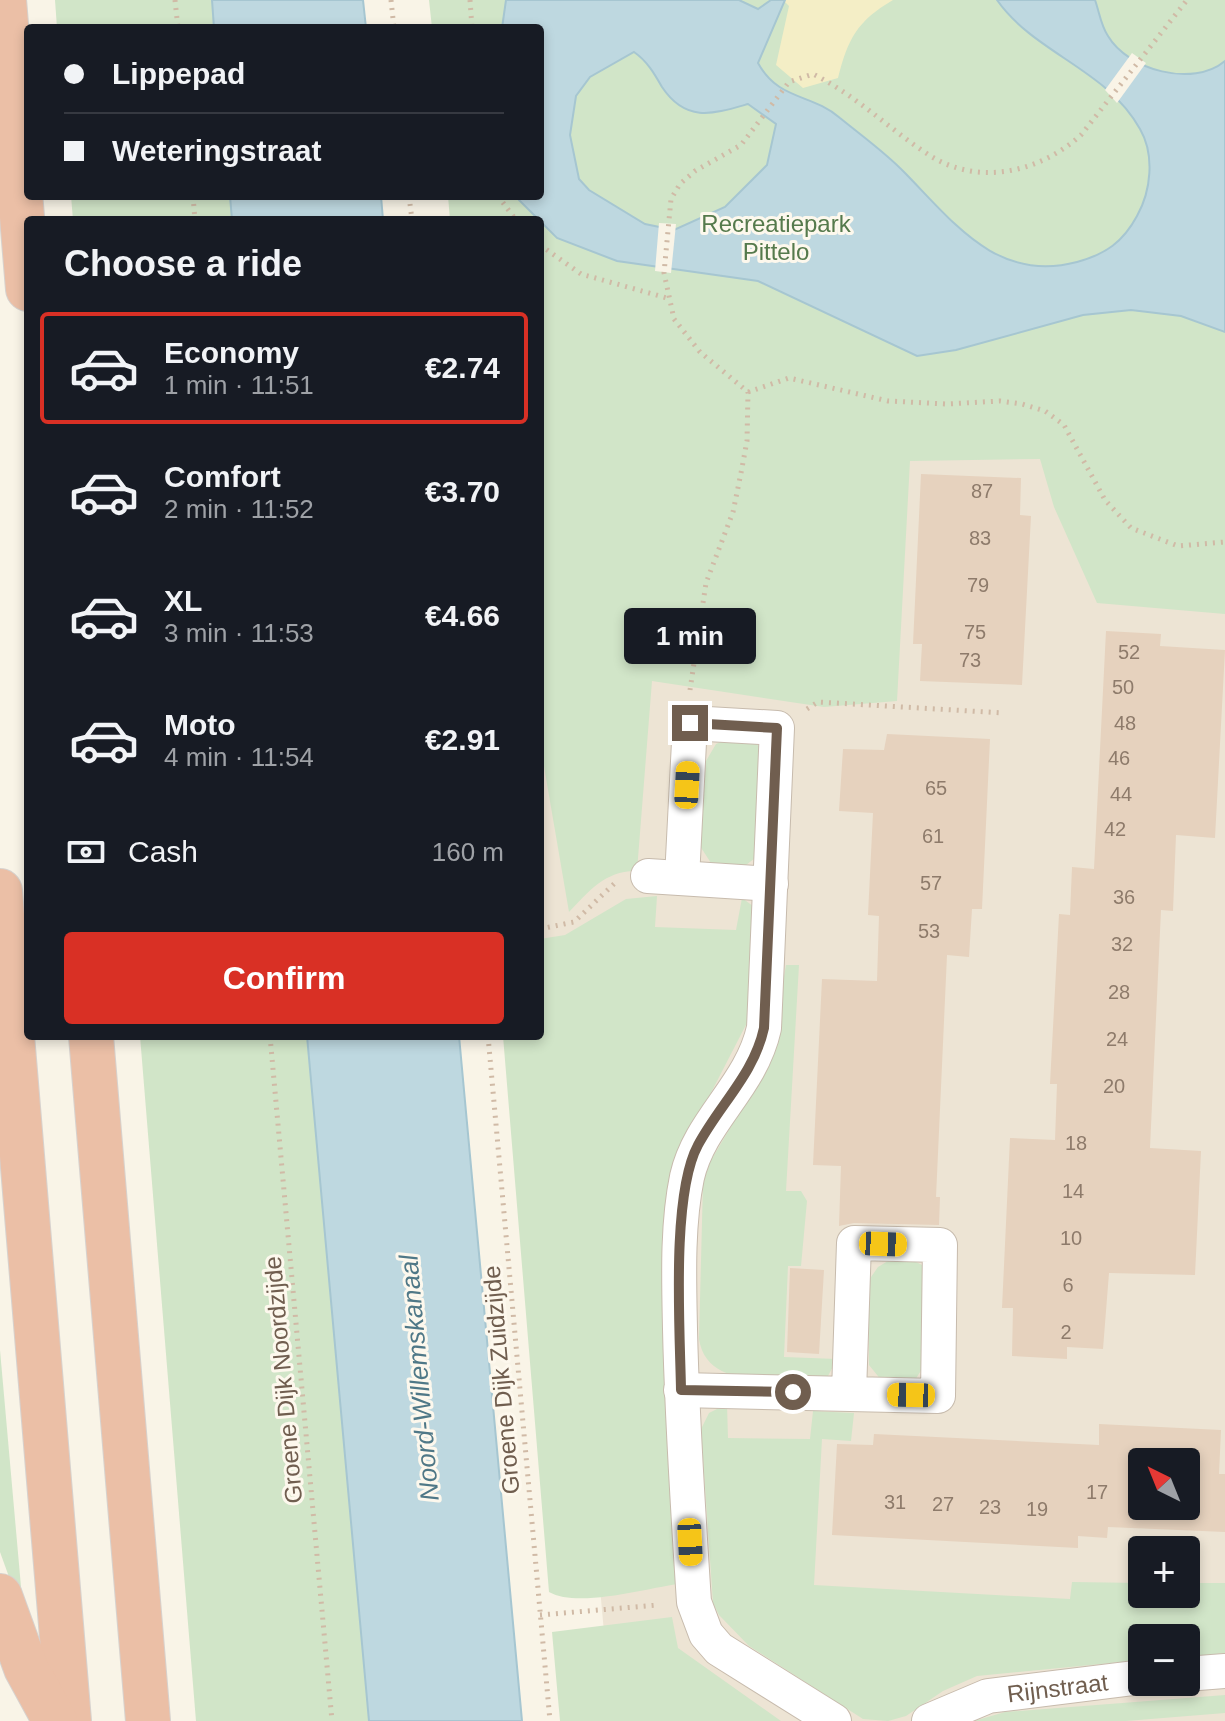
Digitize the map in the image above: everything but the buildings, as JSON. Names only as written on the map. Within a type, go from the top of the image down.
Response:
[{"type":"highway","points":[[4,0],[24,241]]},
{"type":"highway","points":[[0,891],[69,1721]]},
{"type":"highway","points":[[91,1040],[148,1721]]},
{"type":"highway","points":[[0,1596],[26,1668],[55,1721]]},
{"type":"street","points":[[682,878],[690,723],[777,728],[764,1028],[758,1056],[697,1146],[687,1177],[679,1286],[681,1390],[694,1602],[706,1634],[719,1649],[834,1721]]},
{"type":"street","points":[[648,876],[771,884]]},
{"type":"street","points":[[681,1390],[938,1396],[940,1245],[854,1243],[849,1393]]},
{"type":"street","points":[[1200,1673],[1225,1671]]},
{"type":"street","name":"Rijnstraat","points":[[929,1721],[988,1696],[1128,1679]]},
{"type":"path","points":[[175,0],[178,24]]},
{"type":"path","points":[[391,0],[394,24]]},
{"type":"path","points":[[470,0],[472,24]]},
{"type":"path","points":[[748,392],[700,352],[674,319],[664,273],[668,219],[671,199],[680,184],[695,171],[741,145],[789,82],[813,74],[847,91],[931,156],[966,170],[986,172],[1034,166],[1061,153],[1101,111],[1150,43],[1187,0]]},
{"type":"path","points":[[544,248],[581,274],[667,298]]},
{"type":"path","points":[[748,392],[789,378],[888,401],[947,404],[1000,401],[1045,411],[1064,425],[1105,500],[1131,528],[1178,546],[1225,542]]},
{"type":"path","points":[[690,723],[694,648],[706,583],[733,512],[747,441],[748,392]]},
{"type":"path","points":[[777,728],[818,702],[1004,713]]},
{"type":"path","points":[[544,928],[574,922],[610,885],[623,879],[648,876]]},
{"type":"path","name":"Groene Dijk Noordzijde","points":[[270,1040],[332,1721]]},
{"type":"path","name":"Groene Dijk Zuidzijde","points":[[488,1040],[550,1721]]},
{"type":"path","points":[[540,1615],[694,1602]]},
{"type":"shaded area","points":[[1225,0],[1225,1721],[612,1721],[544,966],[544,216],[540,216],[540,200],[544,200],[544,28]]},
{"type":"green space","points":[[55,0],[212,0],[214,24],[57,24]]},
{"type":"green space","name":"Recreatiepark Pittelo","points":[[429,0],[1225,0],[1225,614],[1097,603],[1054,507],[1040,459],[910,461],[897,701],[824,707],[652,681],[637,871],[607,878],[569,912],[544,766],[544,216],[450,216],[448,200],[544,200],[544,24],[432,24]]},
{"type":"green space","points":[[71,200],[230,200],[232,216],[73,216]]},
{"type":"green space","points":[[725,740],[752,741],[760,747],[759,855],[746,865],[711,863],[700,846],[706,761],[716,744]]},
{"type":"green space","points":[[657,896],[655,927],[736,930],[742,898],[757,909],[750,1017],[680,1153],[685,1583],[596,1598],[562,1597],[549,1592],[503,1040],[544,1040],[544,938],[565,935],[626,899]]},
{"type":"green space","points":[[786,965],[799,965],[786,1191],[801,1191],[807,1201],[801,1266],[788,1266],[784,1357],[837,1359],[828,1376],[817,1380],[765,1380],[730,1374],[715,1367],[705,1356],[699,1339],[703,1183],[710,1162],[769,1062]]},
{"type":"green space","points":[[140,1040],[307,1040],[369,1721],[196,1721]]},
{"type":"green space","points":[[888,1261],[914,1261],[926,1267],[922,1369],[915,1380],[882,1381],[869,1365],[869,1280],[878,1267]]},
{"type":"green space","points":[[0,1350],[22,1598],[17,1599],[0,1552]]},
{"type":"green space","points":[[727,1404],[728,1438],[810,1439],[813,1411],[854,1413],[851,1441],[822,1439],[814,1585],[1070,1599],[1072,1582],[1128,1583],[1128,1608],[1200,1608],[1200,1583],[1225,1583],[1225,1653],[1200,1656],[1200,1624],[1128,1624],[1128,1661],[977,1676],[943,1691],[906,1716],[888,1721],[863,1719],[749,1646],[719,1615],[713,1603],[701,1429],[709,1413]]},
{"type":"green space","points":[[672,1617],[678,1648],[781,1721],[560,1721],[552,1632]]},
{"type":"green space","points":[[1225,1695],[1225,1713],[1126,1721],[974,1721],[1005,1712]]},
{"type":"sand","points":[[783,0],[893,0],[856,32],[838,78],[803,88],[776,65],[789,6]]},
{"type":"water","points":[[212,0],[363,0],[366,24],[214,24]]},
{"type":"water","points":[[506,0],[739,0],[758,9],[771,0],[785,0],[758,63],[766,75],[786,91],[818,104],[840,118],[890,158],[980,244],[1001,257],[1024,264],[1049,266],[1077,262],[1113,246],[1126,233],[1142,206],[1148,184],[1148,150],[1140,129],[1126,108],[1109,91],[1031,34],[997,0],[1095,0],[1102,23],[1117,48],[1145,66],[1162,71],[1196,73],[1212,69],[1225,61],[1225,332],[1181,316],[1131,310],[1083,315],[956,350],[917,356],[758,281],[617,261],[557,238],[544,225],[544,216],[535,216],[519,200],[544,200],[544,24],[503,24]],"holes":[[[634,52],[650,68],[671,98],[691,111],[712,113],[748,104],[776,124],[767,165],[725,207],[674,230],[645,224],[589,190],[579,179],[570,135],[576,96],[590,77]]]},
{"type":"water","points":[[230,200],[381,200],[383,216],[232,216]]},
{"type":"water","name":"Noord-Willemskanaal","points":[[307,1040],[459,1040],[522,1721],[369,1721]]},
{"type":"pier","points":[[1132,53],[1146,63],[1117,103],[1105,90]]},
{"type":"pier","points":[[659,223],[676,224],[671,273],[655,271]]},
{"type":"route","points":[[690,723],[777,728],[764,1028],[758,1056],[697,1146],[687,1177],[679,1286],[681,1390],[793,1392]]}]
